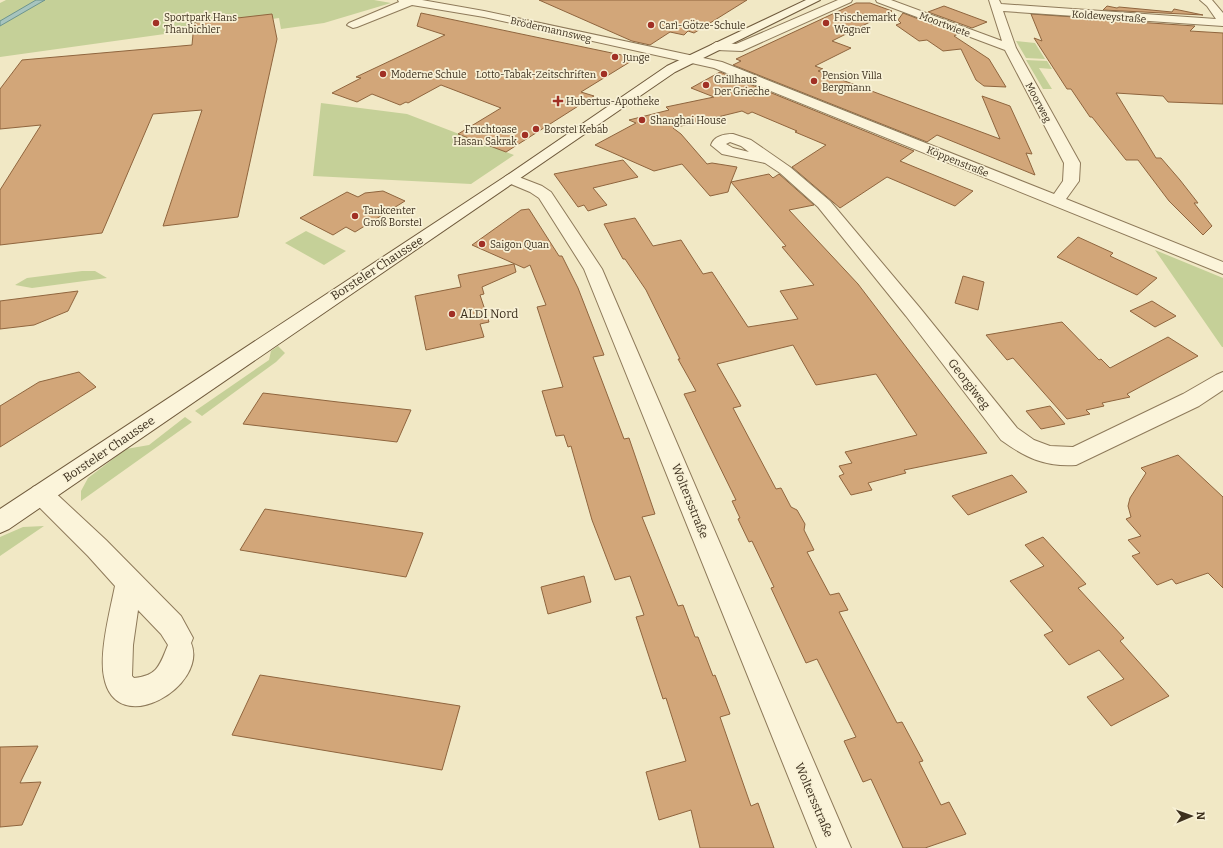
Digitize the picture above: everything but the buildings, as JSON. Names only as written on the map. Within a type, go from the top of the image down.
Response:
[{"type":"street","name":"Borsteler Chaussee","points":[[0,522],[511,179],[670,69],[815,0]]},
{"type":"street","points":[[716,46],[738,48],[847,0]]},
{"type":"street","name":"Moortwiete","points":[[881,0],[1010,48]]},
{"type":"street","name":"Brödermannsweg","points":[[352,25],[407,1],[484,14],[691,59]]},
{"type":"street","points":[[1209,1],[1223,22]]},
{"type":"street","name":"Moorweg","points":[[994,3],[1010,48],[1072,162],[1070,181],[1057,201]]},
{"type":"street","name":"Koldeweystraße","points":[[994,3],[1112,16],[1223,22]]},
{"type":"street","name":"Köppenstraße","points":[[691,59],[718,64],[1223,268]]},
{"type":"street","name":"Georgiweg","points":[[769,159],[824,204],[913,312],[1009,434],[1038,452],[1058,457],[1076,456],[1191,400],[1223,380]]},
{"type":"street","name":"Woltersstraße","points":[[511,179],[536,189],[544,195],[593,269],[834,848]]},
{"type":"street","points":[[41,494],[97,548],[171,625],[180,644],[178,662],[169,676],[155,688],[138,693],[125,690],[120,684],[118,678],[117,664],[129,583]]},
{"type":"green space","points":[[6,0],[374,0],[391,3],[324,23],[281,29],[279,18],[0,57],[0,3]]},
{"type":"green space","points":[[1016,41],[1035,43],[1045,59],[1026,58]]},
{"type":"green space","points":[[1026,60],[1047,61],[1052,69],[1039,68],[1052,89],[1043,89]]},
{"type":"green space","points":[[321,103],[407,114],[514,155],[471,184],[313,176]]},
{"type":"green space","points":[[306,231],[346,251],[324,265],[285,243]]},
{"type":"green space","points":[[1155,250],[1223,278],[1223,347],[1222,347]]},
{"type":"green space","points":[[82,271],[95,271],[107,278],[32,288],[15,285],[27,278]]},
{"type":"green space","points":[[278,346],[285,353],[276,362],[202,416],[195,411],[269,360],[271,351]]},
{"type":"green space","points":[[185,417],[192,422],[81,501],[81,491],[88,478],[126,449],[149,445]]},
{"type":"green space","points":[[44,526],[0,556],[0,537],[23,527]]},
{"type":"water","points":[[36,0],[45,0],[0,26],[0,21]]},
{"type":"place","name":"Sportpark Hans Thanbichler","points":[[156,23]]},
{"type":"place","name":"Frischemarkt Wagner","points":[[826,23]]},
{"type":"place","name":"Carl-Götze-Schule","points":[[651,25]]},
{"type":"place","name":"Junge","points":[[615,57]]},
{"type":"place","name":"Moderne Schule","points":[[383,74]]},
{"type":"place","name":"Lotto-Tabak-Zeitschriften","points":[[604,74]]},
{"type":"place","name":"Pension Villa Bergmann","points":[[814,81]]},
{"type":"place","name":"Grillhaus Der Grieche","points":[[706,85]]},
{"type":"place","name":"Hubertus-Apotheke","points":[[558,101]]},
{"type":"place","name":"Shanghai House","points":[[642,120]]},
{"type":"place","name":"Borstel Kebab","points":[[536,129]]},
{"type":"place","name":"Fruchtoase Hasan Sakrak","points":[[525,135]]},
{"type":"place","name":"Tankcenter Groß Borstel","points":[[355,216]]},
{"type":"place","name":"Saigon Quan","points":[[482,244]]},
{"type":"place","name":"ALDI Nord","points":[[452,314]]}]
